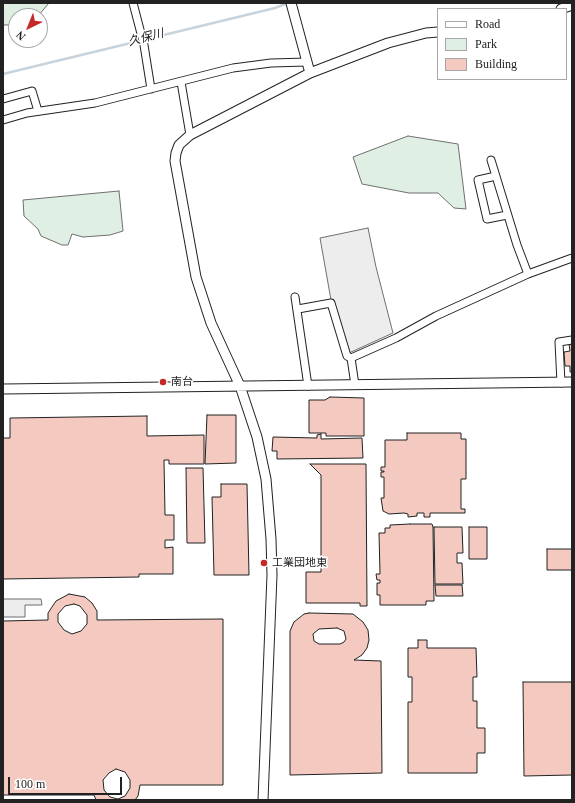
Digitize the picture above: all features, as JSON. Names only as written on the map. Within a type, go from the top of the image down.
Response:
[{"type":"street","points":[[133,3],[142,34],[151,89]]},
{"type":"street","points":[[292,5],[310,73]]},
{"type":"street","points":[[263,800],[272,575],[271,539],[266,479],[261,453],[240,386],[211,323],[196,278],[175,161],[180,145],[190,135],[310,73],[388,43],[426,33],[437,32]]},
{"type":"street","points":[[3,120],[38,111],[95,102],[233,68],[271,63],[307,62]]},
{"type":"street","points":[[181,82],[190,135]]},
{"type":"street","points":[[3,99],[32,91],[38,111]]},
{"type":"street","points":[[491,160],[507,215],[528,274]]},
{"type":"street","points":[[496,176],[478,180],[487,219],[507,215]]},
{"type":"street","points":[[351,358],[396,338],[436,316],[528,274],[572,258]]},
{"type":"street","points":[[295,297],[298,309],[308,386]]},
{"type":"street","points":[[298,309],[331,303],[347,356],[351,358],[355,385]]},
{"type":"street","points":[[562,382],[559,342],[572,340]]},
{"type":"street","points":[[3,389],[572,382]]},
{"type":"green space","points":[[3,3],[49,3],[45,8],[8,8],[8,25],[3,25]]},
{"type":"green space","points":[[408,136],[458,144],[466,209],[454,208],[438,193],[409,193],[362,184],[353,157]]},
{"type":"green space","points":[[119,191],[123,231],[110,235],[83,237],[72,234],[68,245],[62,245],[41,236],[38,229],[24,216],[23,200]]},
{"type":"shaded area","points":[[368,228],[376,267],[393,333],[349,353],[333,300],[331,300],[320,238]]},
{"type":"shaded area","points":[[3,599],[41,599],[42,605],[25,605],[25,617],[3,617]]},
{"type":"building","points":[[569,344],[572,344],[572,372],[570,372],[570,366],[565,366],[564,352],[570,351]]},
{"type":"building","points":[[330,397],[364,398],[364,436],[326,436],[326,433],[309,433],[309,400],[325,400]]},
{"type":"building","points":[[207,415],[236,415],[236,463],[205,464]]},
{"type":"building","points":[[147,416],[147,436],[204,435],[204,464],[169,464],[169,460],[164,460],[165,515],[174,515],[174,540],[165,540],[165,548],[173,547],[173,574],[139,574],[139,577],[3,579],[3,438],[10,438],[10,418]]},
{"type":"building","points":[[407,433],[461,433],[461,439],[466,439],[466,479],[461,479],[461,509],[465,509],[465,513],[430,513],[430,517],[424,517],[424,513],[417,513],[417,516],[408,517],[408,514],[404,513],[389,514],[383,511],[381,498],[384,498],[384,477],[381,477],[381,472],[384,471],[381,471],[381,467],[385,467],[385,440],[407,440]]},
{"type":"building","points":[[321,434],[321,439],[362,438],[363,458],[277,459],[277,451],[272,451],[273,437],[317,438],[317,435]]},
{"type":"building","points":[[310,464],[366,464],[367,606],[360,606],[360,603],[306,603],[306,572],[321,572],[321,475]]},
{"type":"building","points":[[186,468],[203,468],[205,543],[187,543]]},
{"type":"building","points":[[221,484],[247,484],[249,575],[214,575],[212,497],[221,497]]},
{"type":"building","points":[[432,524],[433,527],[434,601],[426,601],[426,605],[380,605],[380,595],[377,595],[377,583],[380,583],[380,580],[377,580],[376,574],[380,574],[379,533],[385,533],[385,528],[390,528],[390,525]]},
{"type":"building","points":[[434,527],[462,527],[463,553],[457,553],[457,563],[462,563],[463,584],[435,584]]},
{"type":"building","points":[[469,527],[487,527],[487,559],[469,559]]},
{"type":"building","points":[[547,549],[572,549],[572,570],[547,570]]},
{"type":"building","points":[[435,585],[462,585],[463,596],[436,596]]},
{"type":"building","points":[[69,594],[85,597],[92,603],[97,611],[97,620],[223,619],[223,785],[140,785],[138,796],[135,800],[96,800],[94,795],[3,795],[3,621],[48,620],[48,613],[56,601]],"holes":[[[74,604],[80,606],[87,615],[87,624],[81,631],[72,634],[64,630],[58,622],[58,614],[65,606]],[[116,769],[125,772],[130,780],[130,788],[125,796],[118,799],[110,797],[104,790],[103,780],[109,773]]]},
{"type":"building","points":[[304,614],[353,614],[363,622],[368,630],[369,640],[367,648],[362,655],[354,660],[381,661],[382,773],[290,775],[290,631],[294,622]],"holes":[[[337,628],[344,631],[346,639],[340,644],[319,644],[314,641],[313,634],[319,629]]]},
{"type":"building","points":[[418,640],[427,640],[427,648],[476,648],[477,677],[473,677],[473,701],[477,701],[477,728],[485,728],[485,753],[477,753],[477,773],[408,773],[408,702],[412,702],[412,677],[408,677],[408,648],[418,648]]},
{"type":"building","points":[[523,682],[572,682],[572,775],[524,776]]},
{"type":"waterway","name":"久保川","points":[[3,74],[275,8],[288,3]]},
{"type":"place","name":"南台","points":[[163,382]]},
{"type":"place","name":"工業団地東","points":[[264,563]]}]
